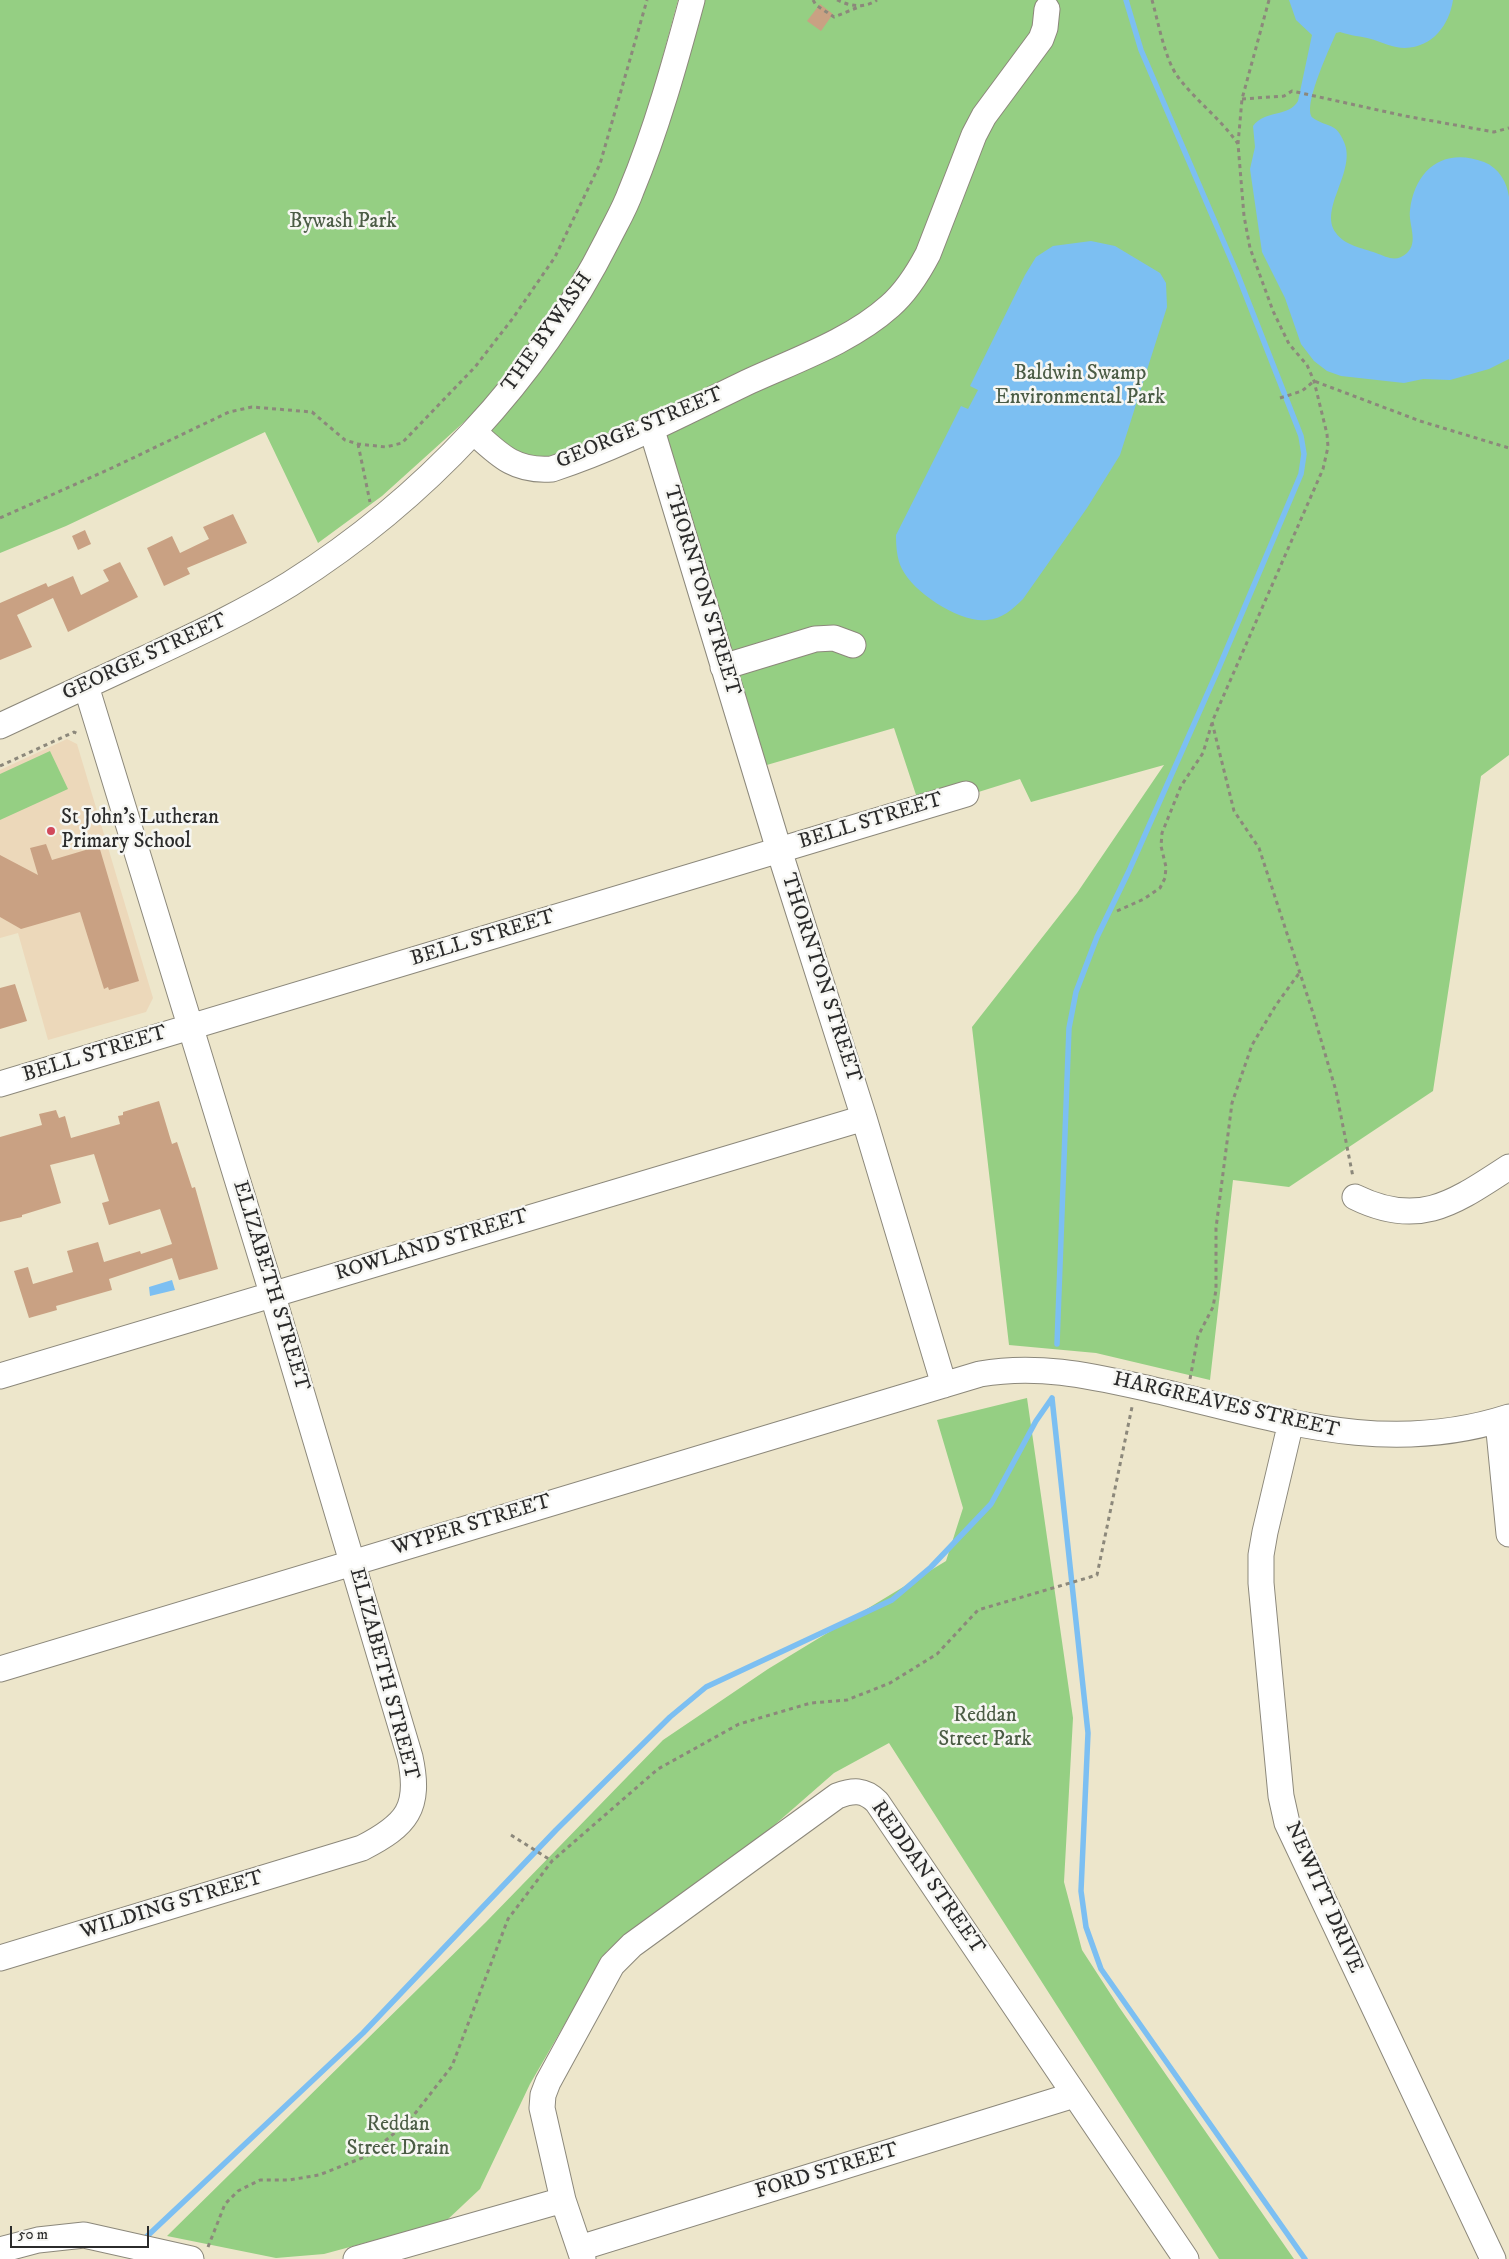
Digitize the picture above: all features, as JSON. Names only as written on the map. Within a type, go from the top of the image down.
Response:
[{"type":"street","name":"THE BYWASH","points":[[288,586],[374,524],[407,495],[474,432],[538,354],[585,284],[631,193],[644,157],[692,0]]},
{"type":"street","name":"GEORGE STREET","points":[[474,432],[499,456],[524,468],[539,470],[567,464],[810,353],[853,331],[889,306],[919,271],[928,254],[974,135],[984,116],[1040,40],[1047,9]]},
{"type":"street","name":"THORNTON STREET","points":[[651,427],[779,850],[864,1118],[944,1386]]},
{"type":"street","name":"GEORGE STREET","points":[[0,726],[206,630],[288,586]]},
{"type":"street","points":[[723,667],[814,639],[834,638],[853,645]]},
{"type":"street","name":"ELIZABETH STREET","points":[[86,686],[272,1293],[410,1757],[415,1788],[413,1802],[406,1815],[395,1828],[375,1841],[344,1855]]},
{"type":"street","name":"BELL STREET","points":[[0,1084],[966,794]]},
{"type":"street","name":"ROWLAND STREET","points":[[0,1376],[272,1293],[864,1118]]},
{"type":"street","points":[[1355,1197],[1372,1206],[1390,1210],[1429,1210],[1464,1196],[1509,1167]]},
{"type":"street","name":"HARGREAVES STREET","points":[[944,1386],[980,1374],[1012,1370],[1060,1370],[1096,1376],[1291,1422],[1356,1434],[1425,1435],[1504,1419]]},
{"type":"street","name":"WYPER STREET","points":[[0,1669],[944,1386]]},
{"type":"street","points":[[1504,1419],[1509,1534]]},
{"type":"street","name":"NEWITT DRIVE","points":[[1291,1422],[1261,1555],[1261,1583],[1281,1796],[1287,1823],[1492,2259]]},
{"type":"street","name":"REDDAN STREET","points":[[581,2254],[563,2200],[543,2122],[543,2095],[612,1965],[632,1945],[837,1796],[847,1792],[859,1791],[869,1795],[877,1802],[1186,2259]]},
{"type":"street","name":"WILDING STREET","points":[[0,1958],[344,1855]]},
{"type":"street","name":"FORD STREET","points":[[581,2254],[1074,2095]]},
{"type":"street","points":[[356,2259],[563,2200]]},
{"type":"street","points":[[0,2250],[38,2240],[84,2235],[125,2242],[150,2249],[199,2254]]},
{"type":"path","points":[[0,518],[236,410],[252,407],[312,412],[345,440],[358,444],[386,447],[402,443],[410,437],[475,367],[513,318],[555,257],[600,164],[647,0]]},
{"type":"path","points":[[813,0],[816,5],[834,18],[874,1]]},
{"type":"path","points":[[837,0],[848,5],[861,6]]},
{"type":"path","points":[[1152,0],[1166,48],[1177,76],[1227,128],[1238,144]]},
{"type":"path","points":[[1117,911],[1144,899],[1160,888],[1165,878],[1166,867],[1161,846],[1162,832],[1181,786],[1203,753],[1212,722],[1327,456],[1327,434],[1314,381],[1307,365],[1289,344],[1273,311],[1250,248],[1244,216],[1238,144],[1242,99],[1269,0]]},
{"type":"path","points":[[1242,99],[1284,96],[1292,91],[1405,116],[1494,132],[1509,128]]},
{"type":"path","points":[[1280,398],[1306,388],[1314,381]]},
{"type":"path","points":[[1314,381],[1420,420],[1509,448]]},
{"type":"path","points":[[358,444],[374,524]]},
{"type":"path","points":[[1212,722],[1234,811],[1259,848],[1300,972],[1336,1091],[1352,1170],[1355,1197]]},
{"type":"path","points":[[0,766],[74,732],[81,741]]},
{"type":"path","points":[[1180,1377],[1190,1380],[1198,1336],[1213,1306],[1216,1290],[1216,1228],[1232,1103],[1252,1045],[1276,1005],[1300,972]]},
{"type":"path","points":[[199,2254],[225,2204],[238,2191],[260,2180],[289,2180],[319,2175],[367,2156],[410,2120],[452,2066],[508,1920],[551,1860],[658,1769],[707,1740],[740,1724],[811,1703],[847,1700],[890,1683],[937,1654],[978,1610],[1097,1575],[1133,1407],[1125,1405]]},
{"type":"path","points":[[511,1835],[551,1860]]},
{"type":"shaded area","name":"St John's Lutheran Primary School","points":[[67,739],[77,744],[153,998],[146,1012],[48,1040],[18,933],[0,938],[0,770]]},
{"type":"green space","name":"Bywash Park","points":[[0,0],[678,0],[628,185],[565,299],[494,395],[382,496],[318,543],[265,432],[66,526],[0,553]]},
{"type":"green space","name":"Baldwin Swamp Environmental Park","points":[[695,0],[1509,0],[1509,755],[1481,776],[1433,1091],[1289,1187],[1233,1180],[1210,1380],[1096,1353],[1009,1345],[972,1027],[1077,893],[1164,765],[1031,802],[1020,779],[921,810],[894,728],[753,769],[650,430],[552,470],[474,435],[587,284]]},
{"type":"green space","points":[[50,751],[68,789],[0,820],[0,774]]},
{"type":"green space","points":[[1027,1398],[1073,1718],[1064,1882],[1082,1950],[1119,2007],[1294,2259],[1219,2259],[889,1743],[834,1773],[763,1835],[607,1951],[530,2084],[480,2189],[446,2221],[324,2254],[276,2258],[167,2236],[486,1922],[663,1740],[768,1669],[946,1561],[963,1508],[937,1420]]},
{"type":"water","points":[[1289,0],[1453,0],[1448,18],[1438,33],[1424,44],[1415,47],[1396,47],[1367,38],[1340,32],[1336,33],[1314,90],[1310,112],[1313,118],[1335,128],[1344,142],[1347,153],[1346,165],[1331,213],[1332,223],[1339,237],[1359,248],[1395,258],[1399,258],[1407,253],[1413,238],[1410,210],[1413,196],[1418,183],[1434,165],[1456,157],[1470,158],[1484,162],[1498,172],[1504,181],[1509,197],[1509,359],[1489,369],[1450,380],[1423,379],[1404,383],[1341,376],[1327,371],[1314,361],[1301,344],[1285,298],[1262,252],[1250,169],[1255,147],[1253,126],[1264,118],[1289,109],[1298,101],[1312,35],[1296,20]]},
{"type":"water","points":[[1091,241],[1115,246],[1160,273],[1166,283],[1167,307],[1120,455],[1087,508],[1023,599],[998,618],[976,620],[964,617],[939,605],[917,588],[908,578],[899,561],[896,535],[961,406],[968,409],[978,390],[970,386],[1025,275],[1036,257],[1053,246]]},
{"type":"water","points":[[172,1280],[175,1290],[150,1296],[149,1287]]},
{"type":"building","points":[[820,4],[833,14],[821,31],[807,21]]},
{"type":"building","points":[[233,514],[247,543],[187,568],[190,574],[164,586],[147,548],[172,536],[180,553],[209,539],[203,527]]},
{"type":"building","points":[[85,530],[91,544],[78,550],[72,536]]},
{"type":"building","points":[[120,562],[138,597],[68,632],[53,598],[17,615],[32,647],[0,660],[0,603],[46,583],[48,587],[73,576],[81,595],[109,581],[103,570]]},
{"type":"building","points":[[46,844],[52,860],[99,846],[139,981],[109,990],[108,987],[104,989],[80,912],[21,929],[0,917],[0,855],[38,875],[30,848]]},
{"type":"building","points":[[15,984],[27,1021],[0,1029],[0,988]]},
{"type":"building","points":[[159,1101],[172,1144],[177,1142],[192,1188],[195,1187],[218,1269],[179,1280],[172,1258],[109,1279],[112,1290],[56,1306],[57,1310],[29,1318],[14,1271],[28,1267],[33,1284],[73,1272],[67,1251],[98,1242],[104,1262],[140,1251],[141,1254],[172,1244],[160,1209],[109,1225],[102,1203],[109,1201],[94,1154],[50,1165],[61,1203],[22,1215],[22,1217],[0,1222],[0,1137],[42,1125],[39,1114],[56,1110],[59,1118],[65,1116],[71,1138],[120,1124],[118,1116],[123,1115],[123,1112]]},
{"type":"waterway","points":[[1057,1344],[1069,1028],[1076,992],[1097,937],[1128,873],[1217,672],[1301,474],[1304,454],[1301,436],[1237,273],[1141,50],[1126,0]]},
{"type":"waterway","points":[[1052,1398],[1088,1733],[1081,1891],[1086,1927],[1101,1969],[1305,2259]]},
{"type":"waterway","points":[[143,2240],[363,2033],[556,1830],[670,1717],[706,1687],[892,1600],[931,1567],[991,1504],[1036,1421],[1052,1398]]},
{"type":"place","name":"St John's Lutheran Primary School","points":[[51,831]]},
{"type":"park label","name":"Reddan Street Park","points":[[985,1729]]},
{"type":"park label","name":"Reddan Street Drain","points":[[398,2138]]}]
